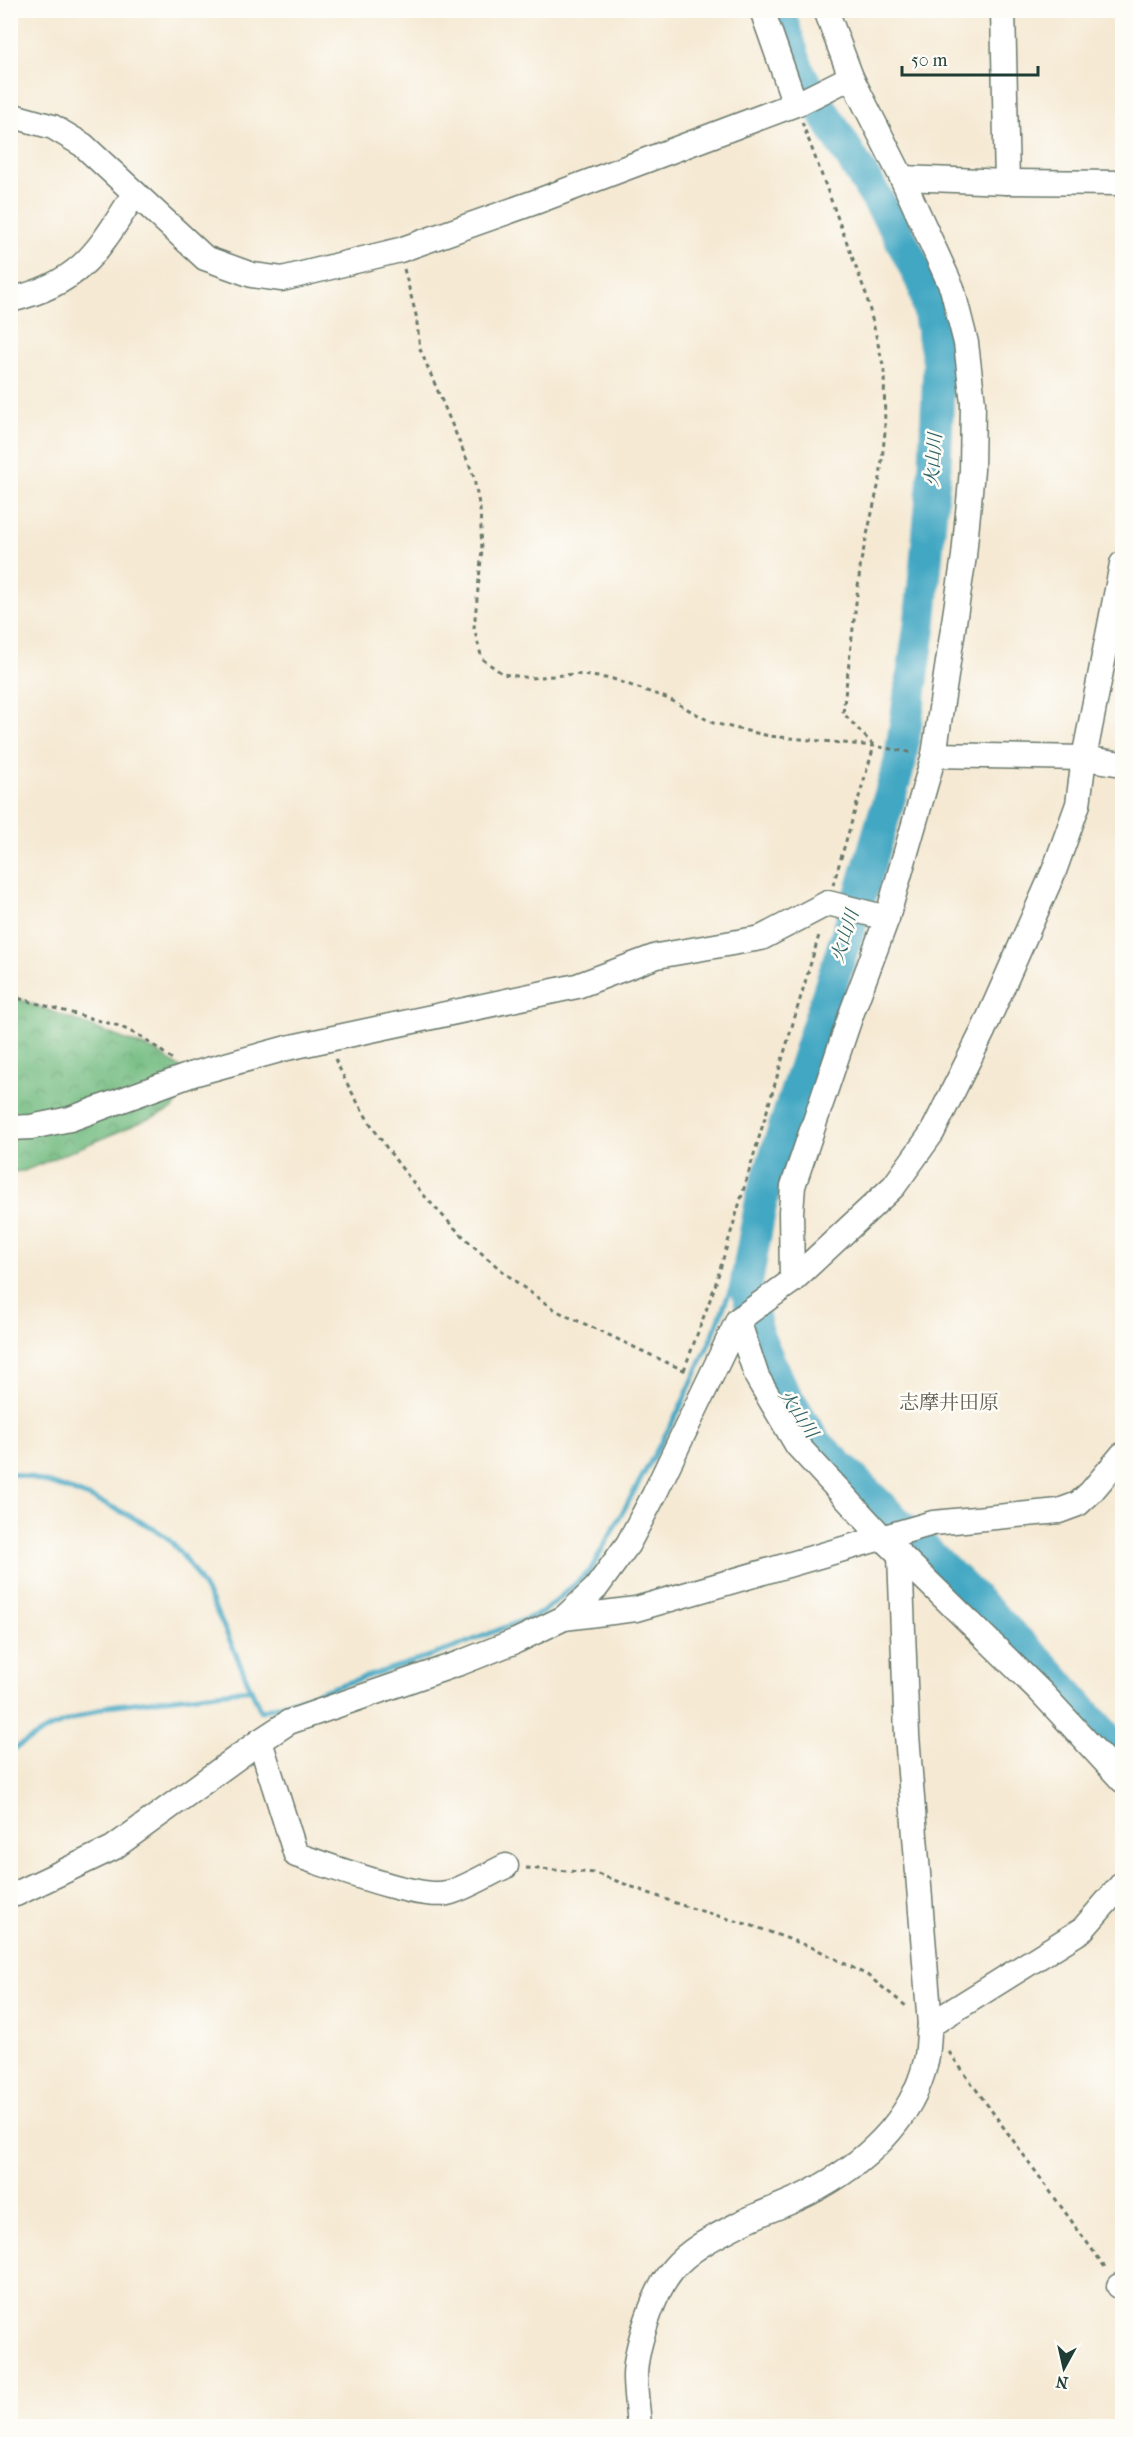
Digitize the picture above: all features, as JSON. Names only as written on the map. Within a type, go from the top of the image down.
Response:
[{"type":"street","points":[[762,10],[798,103]]},
{"type":"street","points":[[792,1281],[793,1186],[852,1012],[929,755],[968,524],[972,470],[973,404],[966,343],[952,288],[902,178],[851,77],[826,10]]},
{"type":"street","points":[[1003,10],[1006,182]]},
{"type":"street","points":[[10,115],[53,127],[83,146],[206,258],[252,275],[282,279],[400,250],[538,201],[798,103],[851,77]]},
{"type":"street","points":[[902,178],[1122,183]]},
{"type":"street","points":[[10,300],[52,286],[79,270],[101,247],[135,193]]},
{"type":"street","points":[[12,1899],[113,1848],[289,1722],[460,1663],[516,1641],[564,1618],[596,1588],[628,1544],[670,1464],[738,1320],[792,1281],[894,1186],[932,1133],[983,1031],[1054,871],[1078,804],[1084,758],[1122,564]]},
{"type":"street","points":[[929,755],[1084,758],[1122,764]]},
{"type":"street","points":[[10,1128],[31,1127],[70,1119],[193,1074],[326,1039],[577,986],[657,956],[760,938],[832,903],[881,916]]},
{"type":"street","points":[[738,1320],[757,1377],[797,1445],[882,1537],[1040,1691],[1122,1780]]},
{"type":"street","points":[[564,1618],[636,1609],[933,1523],[1059,1511],[1078,1504],[1122,1455]]},
{"type":"street","points":[[639,2427],[635,2375],[640,2341],[654,2303],[671,2271],[689,2253],[715,2236],[763,2212],[807,2194],[834,2179],[883,2140],[904,2115],[913,2099],[926,2060],[930,2025],[907,1735],[900,1555]]},
{"type":"street","points":[[260,1741],[296,1855],[368,1879],[419,1892],[447,1893],[506,1866]]},
{"type":"street","points":[[930,2025],[1082,1930],[1122,1884]]},
{"type":"path","points":[[798,103],[863,285],[884,369],[885,432],[880,478],[861,561],[843,713],[874,746]]},
{"type":"path","points":[[400,250],[416,315],[420,349],[473,474],[480,509],[482,550],[474,628],[482,659],[503,674],[530,678],[575,674],[613,679],[669,699],[713,723],[769,736],[874,746],[929,755]]},
{"type":"path","points":[[326,1039],[353,1098],[391,1155],[444,1217],[494,1264],[552,1308],[684,1370],[715,1286],[832,903],[874,746]]},
{"type":"path","points":[[10,996],[119,1026],[144,1038],[193,1074]]},
{"type":"path","points":[[506,1866],[595,1873],[681,1905],[816,1948],[867,1975],[930,2025],[1023,2157],[1121,2286]]},
{"type":"green space","points":[[11,996],[155,1051],[182,1069],[187,1087],[173,1109],[24,1171],[11,1172]]},
{"type":"waterway","name":"火山川","points":[[778,10],[799,73],[897,231],[924,286],[939,363],[935,465],[920,625],[900,762],[864,883],[762,1197],[746,1285],[758,1336],[780,1387],[814,1441],[1043,1666],[1122,1755]]},
{"type":"waterway","points":[[10,1473],[61,1487],[95,1500],[167,1538],[197,1576],[221,1620],[261,1711],[448,1650],[543,1612],[590,1571],[679,1410],[712,1337],[735,1278],[751,1248]]},
{"type":"waterway","points":[[10,1751],[50,1728],[108,1706],[250,1689]]},
{"type":"district","name":"志摩井田原","points":[[949,1402]]}]
